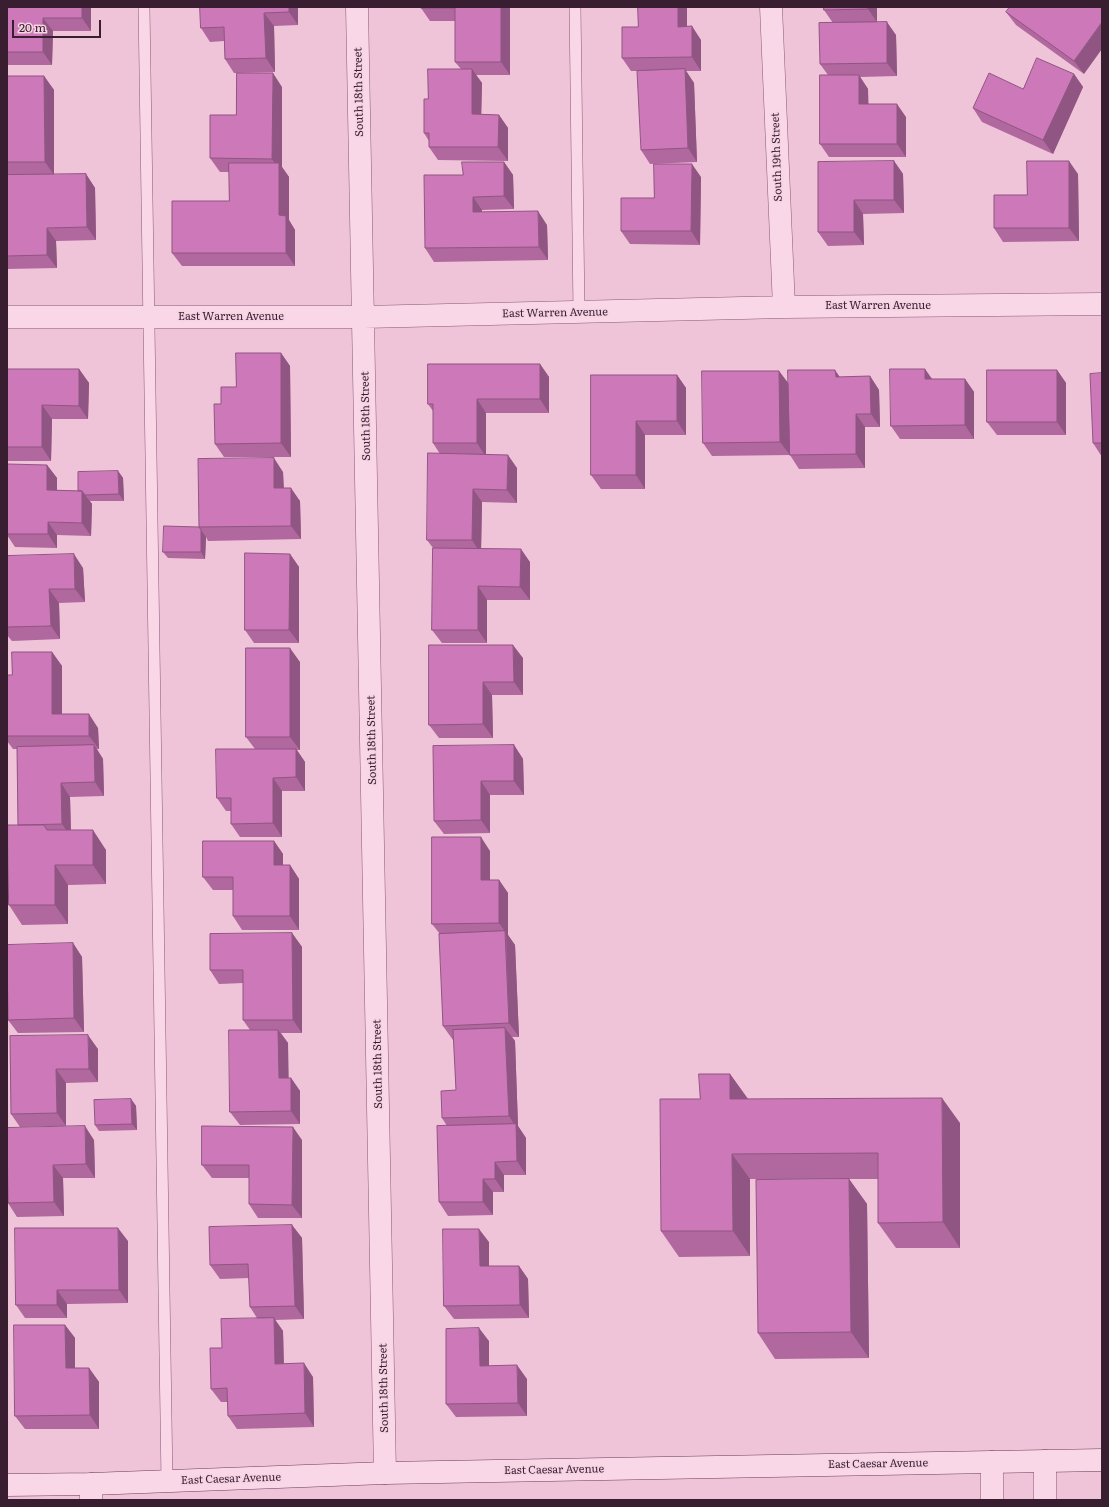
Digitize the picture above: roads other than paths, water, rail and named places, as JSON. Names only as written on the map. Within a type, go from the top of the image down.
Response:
[{"type":"street","name":"South 18th Street","points":[[357,7],[385,1473]]},
{"type":"street","name":"South 19th Street","points":[[771,7],[784,307]]},
{"type":"street","name":"East Warren Avenue","points":[[7,317],[364,318],[784,307],[1102,304]]},
{"type":"street","name":"East Caesar Avenue","points":[[7,1485],[91,1492],[167,1481],[385,1473],[1102,1460]]},
{"type":"street","points":[[1045,1461],[1045,1500]]},
{"type":"street","points":[[992,1462],[992,1500]]},
{"type":"lane","points":[[144,7],[167,1481]]},
{"type":"lane","points":[[575,7],[579,312]]}]
